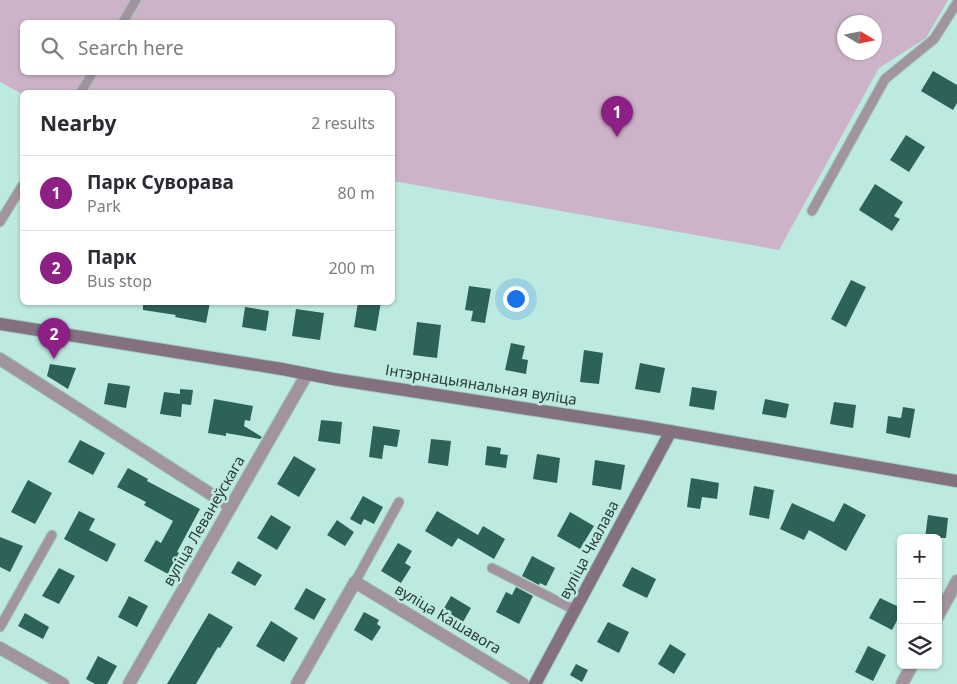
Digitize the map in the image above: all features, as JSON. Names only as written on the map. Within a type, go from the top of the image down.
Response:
[{"type":"main road","name":"Інтэрнацыянальная вуліца","points":[[0,324],[671,431],[957,481]]},
{"type":"main road","name":"вуліца Чкалава","points":[[535,684],[671,431]]},
{"type":"street","points":[[0,359],[231,507]]},
{"type":"street","name":"вуліца Леванеўскага","points":[[129,684],[307,374]]},
{"type":"street","points":[[297,684],[355,582]]},
{"type":"street","name":"вуліца Кашавога","points":[[355,582],[523,684]]},
{"type":"street","points":[[942,609],[957,582]]},
{"type":"street","points":[[0,648],[63,684]]},
{"type":"street","points":[[902,684],[910,669]]},
{"type":"lane","points":[[124,20],[136,0]]},
{"type":"lane","points":[[812,211],[885,78],[934,39],[957,3]]},
{"type":"lane","points":[[82,90],[91,75]]},
{"type":"lane","points":[[0,222],[20,189]]},
{"type":"lane","points":[[355,582],[399,502]]},
{"type":"lane","points":[[0,627],[52,534]]},
{"type":"lane","points":[[492,568],[575,610]]},
{"type":"shaded area","points":[[0,0],[948,0],[926,38],[879,68],[779,250],[395,181],[395,90],[20,90],[20,93],[0,82]]},
{"type":"building","points":[[933,71],[957,85],[957,103],[953,110],[921,91]]},
{"type":"building","points":[[906,135],[925,147],[909,172],[890,160]]},
{"type":"building","points":[[875,184],[903,202],[894,216],[900,219],[892,231],[859,210]]},
{"type":"building","points":[[851,280],[866,287],[846,327],[831,319]]},
{"type":"building","points":[[469,286],[491,289],[485,323],[471,321],[473,311],[465,310]]},
{"type":"building","points":[[143,305],[209,305],[206,323],[175,317],[176,315],[143,310]]},
{"type":"building","points":[[358,305],[380,305],[376,331],[354,327]]},
{"type":"building","points":[[245,307],[269,311],[266,331],[242,327]]},
{"type":"building","points":[[296,309],[324,313],[320,340],[292,336]]},
{"type":"building","points":[[417,322],[441,325],[437,358],[413,355]]},
{"type":"building","points":[[511,343],[525,346],[522,359],[528,360],[526,374],[505,370]]},
{"type":"building","points":[[584,350],[603,353],[599,384],[580,382]]},
{"type":"building","points":[[640,363],[665,368],[660,393],[635,389]]},
{"type":"building","points":[[50,364],[76,368],[68,389],[47,376]]},
{"type":"building","points":[[108,383],[130,386],[126,408],[104,404]]},
{"type":"building","points":[[692,387],[717,391],[714,410],[689,406]]},
{"type":"building","points":[[180,389],[193,390],[191,405],[182,404],[181,417],[160,414],[164,392],[180,394]]},
{"type":"building","points":[[214,399],[253,406],[250,421],[245,420],[244,426],[262,437],[260,439],[226,433],[226,436],[208,433]]},
{"type":"building","points":[[765,399],[789,404],[786,418],[762,414]]},
{"type":"building","points":[[834,402],[856,405],[853,428],[830,424]]},
{"type":"building","points":[[903,407],[915,409],[910,438],[886,433],[888,416],[901,418]]},
{"type":"building","points":[[321,420],[342,422],[340,444],[318,441]]},
{"type":"building","points":[[373,426],[400,430],[397,447],[384,445],[382,459],[369,457]]},
{"type":"building","points":[[431,439],[451,441],[448,466],[428,463]]},
{"type":"building","points":[[80,440],[105,453],[93,475],[68,462]]},
{"type":"building","points":[[487,446],[501,448],[500,454],[508,455],[506,468],[485,465]]},
{"type":"building","points":[[537,454],[560,458],[557,483],[533,479]]},
{"type":"building","points":[[294,456],[316,469],[299,497],[277,484]]},
{"type":"building","points":[[595,460],[625,465],[621,490],[592,485]]},
{"type":"building","points":[[128,468],[148,479],[147,481],[200,509],[177,552],[179,553],[168,574],[144,561],[156,540],[161,543],[173,521],[144,505],[146,502],[117,487]]},
{"type":"building","points":[[691,478],[719,483],[717,499],[702,497],[700,509],[687,507]]},
{"type":"building","points":[[28,480],[52,493],[35,524],[11,512]]},
{"type":"building","points":[[754,486],[774,490],[769,519],[749,515]]},
{"type":"building","points":[[363,496],[383,507],[374,524],[364,519],[361,525],[350,519]]},
{"type":"building","points":[[792,503],[834,522],[844,503],[866,515],[846,551],[809,530],[804,540],[780,529]]},
{"type":"building","points":[[79,511],[95,519],[89,530],[116,544],[107,562],[64,539]]},
{"type":"building","points":[[437,511],[478,535],[483,526],[505,539],[494,559],[458,538],[452,547],[425,531]]},
{"type":"building","points":[[570,512],[594,526],[580,549],[557,536]]},
{"type":"building","points":[[271,515],[291,527],[277,550],[257,538]]},
{"type":"building","points":[[928,515],[948,518],[946,538],[942,538],[942,534],[926,534]]},
{"type":"building","points":[[337,520],[354,532],[345,546],[327,535]]},
{"type":"building","points":[[0,537],[23,546],[10,572],[0,567]]},
{"type":"building","points":[[398,543],[412,551],[405,563],[411,567],[401,583],[381,571]]},
{"type":"building","points":[[532,556],[555,568],[546,586],[540,583],[539,585],[522,576]]},
{"type":"building","points":[[238,561],[262,575],[255,586],[231,573]]},
{"type":"building","points":[[632,567],[656,579],[647,598],[622,586]]},
{"type":"building","points":[[59,568],[75,576],[59,604],[42,596]]},
{"type":"building","points":[[516,587],[533,596],[519,624],[496,612],[506,592],[512,595]]},
{"type":"building","points":[[306,588],[326,599],[314,620],[294,609]]},
{"type":"building","points":[[129,596],[148,606],[137,627],[118,617]]},
{"type":"building","points":[[451,596],[471,608],[463,622],[443,610]]},
{"type":"building","points":[[880,598],[897,606],[897,621],[892,630],[869,618]]},
{"type":"building","points":[[364,612],[379,620],[377,624],[381,627],[372,641],[354,630]]},
{"type":"building","points":[[25,613],[49,627],[43,639],[18,626]]},
{"type":"building","points":[[209,613],[233,627],[220,648],[218,647],[196,684],[167,684]]},
{"type":"building","points":[[271,621],[298,638],[284,662],[256,646]]},
{"type":"building","points":[[608,622],[629,632],[619,653],[597,642]]},
{"type":"building","points":[[670,644],[686,654],[674,674],[658,664]]},
{"type":"building","points":[[868,646],[886,655],[873,681],[855,672]]},
{"type":"building","points":[[98,656],[117,666],[107,684],[95,684],[86,679]]},
{"type":"building","points":[[576,664],[588,670],[582,682],[570,675]]},
{"type":"place","name":"Парк Суворава","points":[[617,137]]},
{"type":"place","name":"Парк","points":[[54,359]]}]
